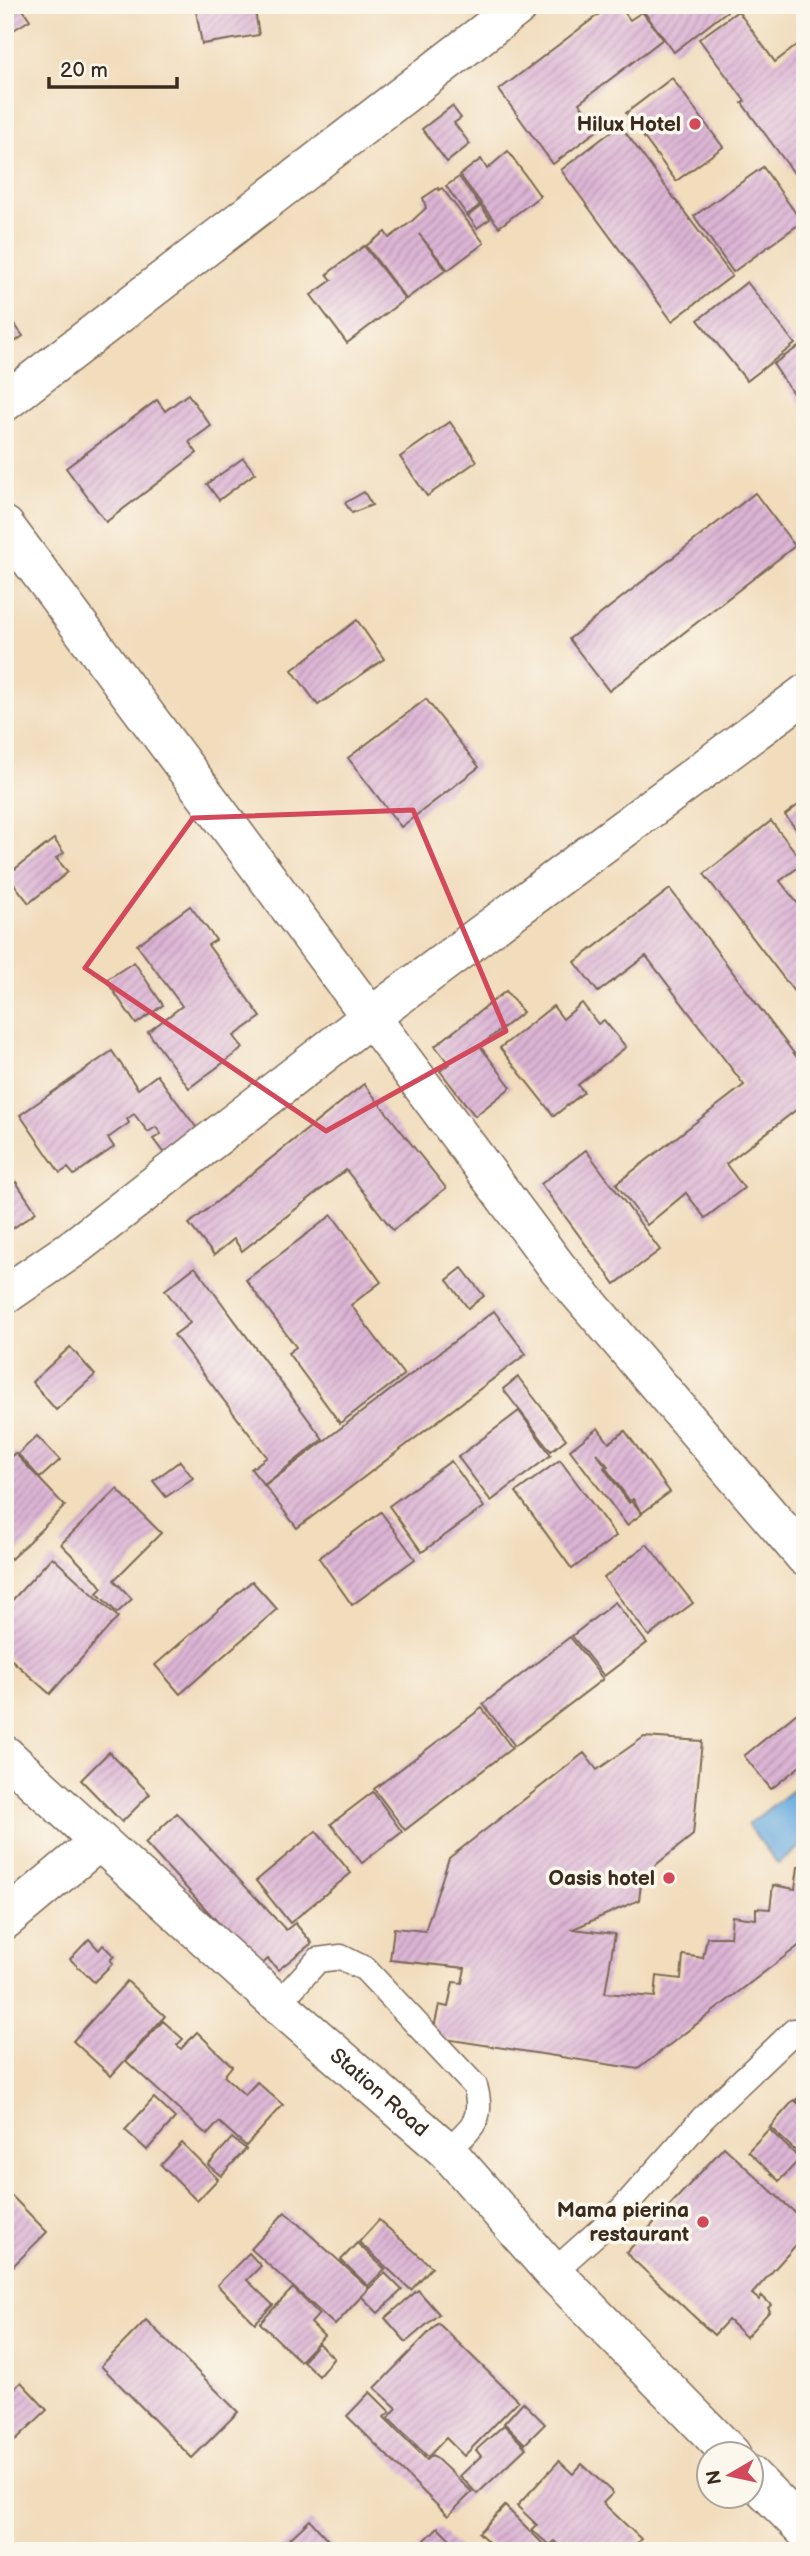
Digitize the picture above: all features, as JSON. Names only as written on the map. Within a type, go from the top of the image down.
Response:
[{"type":"street","points":[[5,402],[520,5]]},
{"type":"street","points":[[5,526],[556,1267],[805,1557]]},
{"type":"street","points":[[5,1295],[72,1249],[369,1018],[805,694]]},
{"type":"street","name":"Station Road","points":[[5,1755],[278,2004],[447,2151],[554,2273],[716,2440]]},
{"type":"street","points":[[5,1920],[98,1842]]},
{"type":"street","points":[[764,2488],[805,2530]]},
{"type":"lane","points":[[278,2004],[318,1960],[341,1957],[365,1969],[475,2086],[479,2101],[476,2123],[447,2151]]},
{"type":"lane","points":[[554,2273],[616,2216],[703,2118],[793,2031]]},
{"type":"highlighted area","points":[[413,810],[506,1031],[326,1131],[85,968],[193,818]]},
{"type":"water","points":[[805,1780],[805,1843],[778,1864],[748,1825]]},
{"type":"building","points":[[5,5],[20,5],[30,20],[5,35]]},
{"type":"building","points":[[195,5],[254,5],[259,35],[202,44]]},
{"type":"building","points":[[611,5],[619,5],[630,20],[642,12],[663,39],[579,103],[599,129],[553,164],[499,90]]},
{"type":"building","points":[[639,5],[735,5],[674,52]]},
{"type":"building","points":[[738,11],[775,62],[805,39],[805,188],[699,39]]},
{"type":"building","points":[[672,78],[723,147],[676,181],[626,113]]},
{"type":"building","points":[[452,106],[461,118],[454,123],[470,144],[447,162],[422,129]]},
{"type":"building","points":[[620,125],[732,276],[672,321],[561,170]]},
{"type":"building","points":[[508,151],[540,196],[499,227],[460,175],[481,159],[487,169]]},
{"type":"building","points":[[763,167],[802,222],[733,272],[694,216]]},
{"type":"building","points":[[459,177],[480,205],[467,215],[446,186]]},
{"type":"building","points":[[442,188],[484,243],[448,270],[419,234],[446,270],[406,299],[366,246],[385,232],[389,238],[411,222],[426,208],[423,198]]},
{"type":"building","points":[[481,206],[490,219],[477,228],[468,216]]},
{"type":"building","points":[[364,246],[405,299],[347,343],[311,295],[332,280],[327,274]]},
{"type":"building","points":[[747,282],[795,344],[747,381],[698,320]]},
{"type":"building","points":[[13,322],[23,336],[5,349],[5,329]]},
{"type":"building","points":[[801,345],[805,351],[805,411],[773,364]]},
{"type":"building","points":[[188,394],[211,426],[189,442],[197,453],[106,522],[66,468],[157,400],[165,411]]},
{"type":"building","points":[[450,422],[477,461],[427,496],[400,457]]},
{"type":"building","points":[[243,458],[255,473],[219,500],[207,484]]},
{"type":"building","points":[[364,492],[372,505],[352,513],[345,503]]},
{"type":"building","points":[[755,493],[795,546],[609,691],[569,639]]},
{"type":"building","points":[[357,620],[384,659],[318,705],[292,670]]},
{"type":"building","points":[[426,699],[479,767],[401,827],[348,758]]},
{"type":"building","points":[[805,800],[805,841],[785,815]]},
{"type":"building","points":[[771,821],[804,863],[780,881],[805,913],[805,1006],[704,874]]},
{"type":"building","points":[[54,839],[64,853],[56,858],[68,872],[29,903],[7,875]]},
{"type":"building","points":[[670,889],[805,1068],[805,1103],[726,1164],[744,1188],[705,1218],[686,1193],[647,1225],[616,1184],[744,1085],[646,956],[598,992],[575,962]]},
{"type":"building","points":[[190,906],[216,940],[208,945],[261,1017],[234,1036],[243,1048],[189,1088],[148,1032],[182,1006],[137,945]]},
{"type":"building","points":[[134,962],[163,1005],[136,1024],[106,980]]},
{"type":"building","points":[[506,991],[523,1012],[480,1046],[511,1087],[475,1116],[440,1071],[449,1064],[435,1046]]},
{"type":"building","points":[[582,1003],[598,1024],[604,1020],[626,1047],[578,1085],[584,1092],[554,1116],[500,1048],[553,1006],[563,1019]]},
{"type":"building","points":[[112,1051],[138,1089],[157,1075],[199,1131],[166,1156],[153,1139],[161,1134],[156,1127],[148,1132],[134,1114],[127,1119],[129,1123],[108,1138],[114,1147],[74,1175],[68,1168],[60,1173],[20,1115]]},
{"type":"building","points":[[364,1084],[446,1188],[393,1230],[346,1170],[242,1251],[234,1239],[214,1255],[189,1224]]},
{"type":"building","points":[[586,1150],[660,1250],[615,1284],[541,1184]]},
{"type":"building","points":[[5,1178],[10,1186],[16,1182],[36,1212],[5,1234]]},
{"type":"building","points":[[332,1215],[381,1282],[351,1305],[404,1375],[340,1423],[288,1353],[296,1347],[246,1280]]},
{"type":"building","points":[[195,1267],[323,1439],[264,1485],[251,1469],[267,1457],[174,1335],[190,1323],[165,1290]]},
{"type":"building","points":[[462,1268],[484,1296],[468,1308],[447,1280]]},
{"type":"building","points":[[494,1311],[526,1354],[297,1528],[265,1486]]},
{"type":"building","points":[[70,1347],[95,1375],[56,1410],[32,1382]]},
{"type":"building","points":[[518,1377],[566,1439],[551,1451],[503,1389]]},
{"type":"building","points":[[519,1411],[551,1455],[491,1501],[458,1457]]},
{"type":"building","points":[[598,1428],[609,1443],[625,1431],[670,1492],[642,1513],[605,1467],[629,1503],[632,1501],[642,1514],[627,1525],[570,1450]]},
{"type":"building","points":[[37,1436],[60,1460],[40,1478],[18,1454]]},
{"type":"building","points":[[15,1453],[65,1506],[11,1559],[5,1552],[5,1462]]},
{"type":"building","points":[[560,1460],[616,1536],[572,1569],[516,1492]]},
{"type":"building","points":[[180,1461],[193,1478],[166,1497],[153,1481]]},
{"type":"building","points":[[451,1461],[484,1507],[422,1552],[389,1506]]},
{"type":"building","points":[[117,1489],[161,1533],[114,1580],[132,1599],[117,1613],[97,1593],[102,1588],[95,1579],[61,1544]]},
{"type":"building","points":[[381,1512],[415,1559],[352,1605],[319,1558]]},
{"type":"building","points":[[647,1544],[693,1603],[649,1636],[604,1578]]},
{"type":"building","points":[[52,1557],[118,1617],[50,1694],[5,1654],[5,1608]]},
{"type":"building","points":[[252,1581],[277,1609],[180,1694],[155,1665]]},
{"type":"building","points":[[615,1602],[647,1643],[604,1676],[572,1636]]},
{"type":"building","points":[[570,1637],[603,1679],[515,1746],[483,1704]]},
{"type":"building","points":[[482,1708],[512,1748],[405,1830],[374,1789]]},
{"type":"building","points":[[802,1709],[805,1762],[771,1789],[744,1756]]},
{"type":"building","points":[[644,1737],[702,1741],[693,1835],[642,1876],[639,1900],[573,1929],[615,1934],[605,1993],[655,1997],[657,1976],[681,1979],[683,1955],[703,1958],[707,1937],[730,1937],[732,1916],[756,1919],[756,1908],[770,1909],[773,1885],[795,1889],[798,1867],[805,1867],[805,1941],[638,2069],[432,2037],[439,2005],[448,2007],[453,1982],[462,1983],[465,1968],[390,1960],[394,1928],[425,1931],[449,1858],[584,1753],[597,1770]]},
{"type":"building","points":[[109,1752],[150,1794],[122,1822],[81,1780]]},
{"type":"building","points":[[373,1792],[402,1832],[362,1863],[331,1824]]},
{"type":"building","points":[[177,1813],[286,1930],[295,1923],[312,1943],[278,1970],[268,1959],[259,1967],[145,1843]]},
{"type":"building","points":[[316,1831],[351,1873],[290,1923],[256,1881]]},
{"type":"building","points":[[89,1939],[99,1950],[103,1945],[114,1956],[110,1960],[113,1963],[94,1982],[70,1959]]},
{"type":"building","points":[[127,1981],[165,2016],[111,2076],[73,2041]]},
{"type":"building","points":[[163,2021],[183,2039],[177,2045],[181,2049],[197,2032],[232,2066],[224,2076],[245,2095],[257,2082],[283,2105],[246,2146],[219,2122],[207,2135],[126,2061]]},
{"type":"building","points":[[805,2089],[805,2108],[796,2100]]},
{"type":"building","points":[[154,2098],[175,2118],[147,2150],[125,2130]]},
{"type":"building","points":[[794,2100],[805,2109],[805,2152],[801,2156],[770,2127]]},
{"type":"building","points":[[769,2129],[800,2159],[779,2181],[748,2151]]},
{"type":"building","points":[[232,2138],[246,2149],[221,2176],[208,2165]]},
{"type":"building","points":[[182,2143],[218,2179],[197,2201],[161,2165]]},
{"type":"building","points":[[724,2147],[805,2222],[805,2235],[752,2294],[759,2300],[762,2296],[771,2305],[768,2308],[770,2311],[746,2337],[728,2320],[714,2335],[626,2253]]},
{"type":"building","points":[[5,2189],[47,2232],[5,2274]]},
{"type":"building","points":[[285,2212],[369,2288],[335,2325],[251,2249]]},
{"type":"building","points":[[379,2220],[432,2267],[411,2290],[359,2242]]},
{"type":"building","points":[[357,2243],[385,2269],[368,2286],[341,2260]]},
{"type":"building","points":[[249,2253],[261,2266],[247,2280],[273,2305],[255,2323],[217,2285]]},
{"type":"building","points":[[385,2273],[402,2290],[378,2313],[361,2296]]},
{"type":"building","points":[[293,2288],[319,2314],[311,2323],[324,2336],[300,2361],[260,2323]]},
{"type":"building","points":[[418,2290],[439,2314],[406,2342],[385,2318]]},
{"type":"building","points":[[146,2320],[238,2412],[192,2458],[101,2366]]},
{"type":"building","points":[[438,2323],[518,2401],[464,2456],[446,2438],[428,2457],[388,2418],[397,2408],[375,2388]]},
{"type":"building","points":[[318,2343],[334,2358],[319,2376],[303,2361]]},
{"type":"building","points":[[21,2382],[47,2410],[5,2450],[5,2398]]},
{"type":"building","points":[[370,2392],[390,2412],[384,2417],[427,2460],[433,2455],[472,2492],[448,2516],[347,2416]]},
{"type":"building","points":[[523,2402],[545,2424],[525,2444],[504,2423]]},
{"type":"building","points":[[504,2425],[526,2448],[477,2494],[460,2476],[481,2456],[476,2450]]},
{"type":"building","points":[[559,2461],[573,2474],[582,2464],[613,2493],[603,2503],[641,2539],[630,2551],[565,2551],[554,2541],[549,2545],[532,2530],[537,2525],[517,2506]]},
{"type":"building","points":[[505,2506],[550,2551],[498,2551],[479,2533]]},
{"type":"building","points":[[310,2520],[338,2551],[277,2551]]},
{"type":"building","points":[[438,2527],[462,2551],[416,2549]]},
{"type":"place","name":"Hilux Hotel","points":[[695,124]]},
{"type":"place","name":"Oasis hotel","points":[[669,1878]]},
{"type":"place","name":"Mama pierina restaurant","points":[[703,2222]]}]
